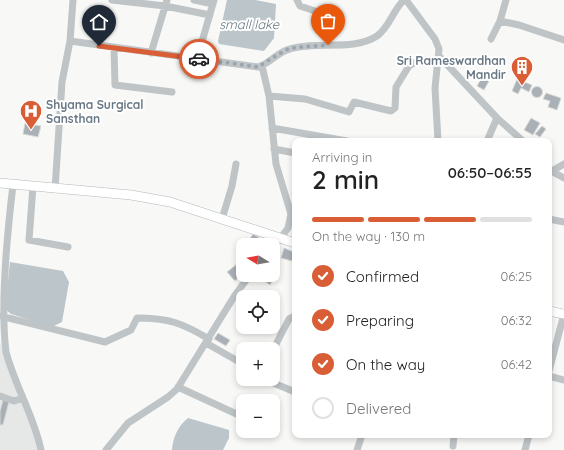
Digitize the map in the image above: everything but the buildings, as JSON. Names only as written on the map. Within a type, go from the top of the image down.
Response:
[{"type":"main road","points":[[0,183],[131,195],[170,202],[292,242]]},
{"type":"main road","points":[[552,312],[564,314]]},
{"type":"street","points":[[56,189],[62,82],[70,41],[73,0]]},
{"type":"street","points":[[112,0],[166,3],[210,15]]},
{"type":"street","points":[[194,0],[214,2],[197,59]]},
{"type":"street","points":[[297,0],[300,6],[327,15]]},
{"type":"street","points":[[70,41],[254,67],[262,66],[290,48],[369,40],[382,32],[399,4],[405,0],[434,39],[439,49],[435,88],[438,138]]},
{"type":"street","points":[[491,40],[500,21],[506,0]]},
{"type":"street","points":[[151,53],[166,3]]},
{"type":"street","points":[[500,21],[519,25],[564,40]]},
{"type":"street","points":[[114,48],[115,85],[172,92]]},
{"type":"street","points":[[269,96],[305,100],[349,112],[354,102],[391,111],[395,108],[396,88],[409,66],[419,60],[439,58]]},
{"type":"street","points":[[439,58],[497,118],[520,138]]},
{"type":"street","points":[[262,66],[269,96],[274,149],[291,214],[288,228],[281,239]]},
{"type":"street","points":[[488,138],[497,118]]},
{"type":"street","points":[[272,128],[330,138]]},
{"type":"street","points":[[274,149],[292,152]]},
{"type":"street","points":[[222,219],[232,186],[236,164]]},
{"type":"street","points":[[552,170],[564,164]]},
{"type":"street","points":[[552,171],[564,178]]},
{"type":"street","points":[[13,185],[5,251],[0,317],[6,352],[37,430],[41,450]]},
{"type":"street","points":[[33,186],[29,240],[68,247]]},
{"type":"street","points":[[552,220],[564,222]]},
{"type":"street","points":[[106,450],[128,423],[168,397],[178,387],[208,341],[235,295],[245,282]]},
{"type":"street","points":[[552,360],[564,314]]},
{"type":"street","points":[[0,317],[105,342],[131,330],[137,318],[156,318],[184,324],[236,359]]},
{"type":"street","points":[[277,342],[289,319],[292,318]]},
{"type":"street","points":[[552,377],[564,380]]},
{"type":"street","points":[[280,386],[292,391]]},
{"type":"street","points":[[178,387],[236,414]]},
{"type":"street","points":[[0,396],[14,400],[24,398]]},
{"type":"street","points":[[357,450],[361,438]]},
{"type":"street","points":[[453,446],[454,438]]},
{"type":"street","points":[[525,450],[527,438]]},
{"type":"shaded area","points":[[0,342],[19,396],[43,450],[0,450]]},
{"type":"water","name":"small lake","points":[[227,0],[255,0],[276,4],[274,38],[264,51],[219,44],[218,41]]},
{"type":"water","points":[[10,262],[63,271],[69,282],[62,322],[52,327],[11,314],[5,309]]},
{"type":"water","points":[[188,418],[229,430],[229,438],[223,450],[172,450],[177,432]]},
{"type":"way so far","points":[[199,59],[258,67],[264,65],[277,55],[290,48],[328,45]]},
{"type":"place","name":"Sri Rameswardhan Mandir","points":[[522,86]]},
{"type":"place","name":"Shyama Surgical Sansthan","points":[[31,130]]},
{"type":"route","points":[[99,46],[199,59]]}]
